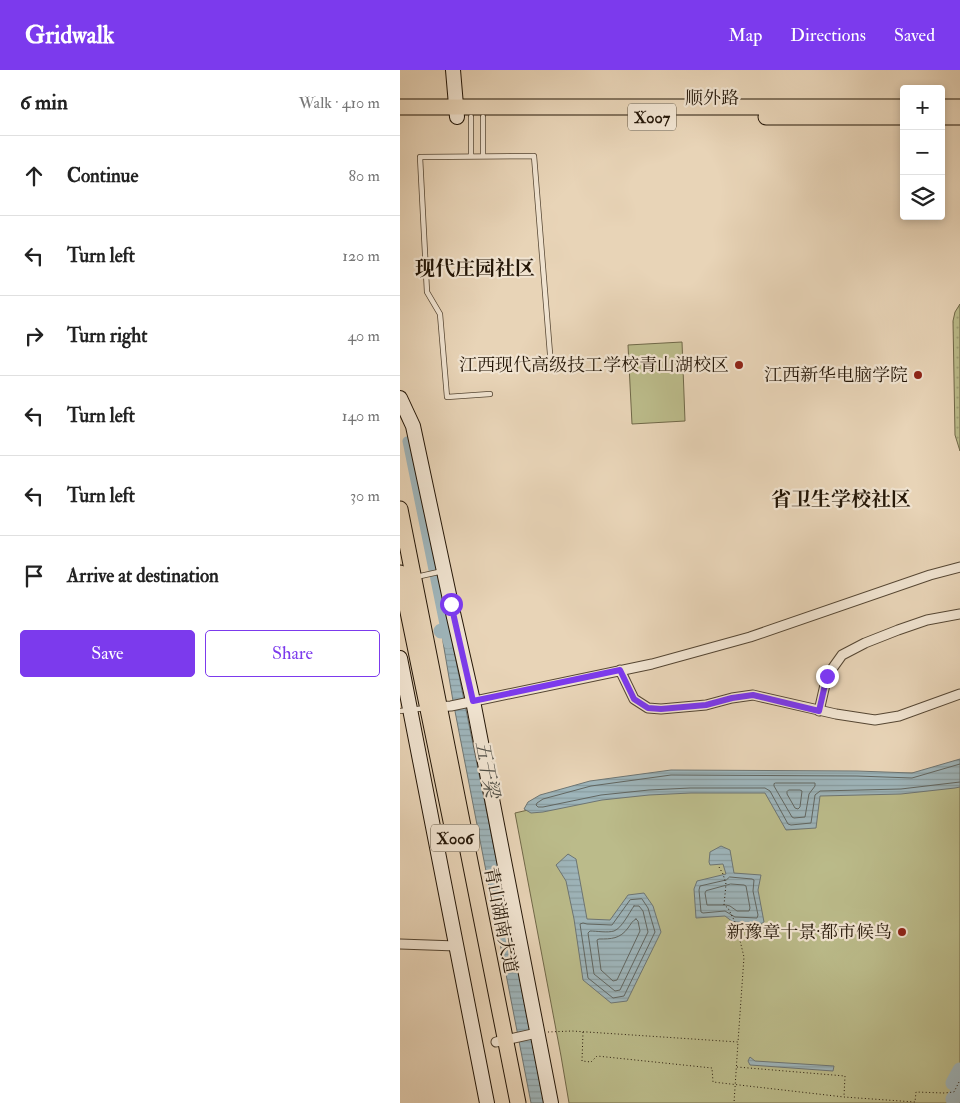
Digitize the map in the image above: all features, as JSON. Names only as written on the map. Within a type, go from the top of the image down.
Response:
[{"type":"main road","points":[[453,70],[467,114]]},
{"type":"main road","name":"顺外路","points":[[400,107],[467,114],[900,117]]},
{"type":"main road","name":"顺外路","points":[[400,117],[467,114],[900,107]]},
{"type":"main road","points":[[945,107],[960,107]]},
{"type":"main road","points":[[945,117],[960,117]]},
{"type":"main road","points":[[400,398],[413,426],[472,702],[551,1103]]},
{"type":"main road","name":"青山湖南大道","points":[[400,509],[518,1103]]},
{"type":"main road","name":"青山湖南大道","points":[[412,576],[423,683],[439,707]]},
{"type":"main road","points":[[400,658],[405,710],[456,946],[487,1103]]},
{"type":"main road","name":"青山湖南大道","points":[[506,1040],[508,1103]]},
{"type":"street","points":[[439,707],[472,702],[652,664],[750,637],[930,574],[960,567]]},
{"type":"street","points":[[819,711],[827,676],[842,655],[865,643],[898,630],[927,620],[960,614]]},
{"type":"street","points":[[620,670],[634,699],[648,708],[661,709],[706,705],[753,695],[819,711],[875,720],[899,716],[960,694]]},
{"type":"street","points":[[400,944],[456,946]]},
{"type":"street","points":[[506,1040],[536,1033]]},
{"type":"lane","points":[[467,114],[483,156]]},
{"type":"lane","points":[[467,114],[471,156]]},
{"type":"lane","points":[[490,394],[447,397],[440,314],[427,292],[420,157],[534,156],[551,366]]},
{"type":"lane","points":[[412,576],[443,571]]},
{"type":"lane","points":[[403,682],[423,683]]},
{"type":"lane","points":[[405,710],[439,707]]},
{"type":"path","points":[[719,868],[726,884],[724,906],[728,908],[736,924],[744,958],[734,1103]]},
{"type":"path","points":[[536,1033],[572,1031],[738,1042]]},
{"type":"path","points":[[583,1032],[582,1060],[591,1062],[596,1056],[712,1068],[713,1082],[735,1085],[862,1099],[916,1102],[916,1092],[954,1092],[960,1080]]},
{"type":"path","points":[[736,1067],[845,1076],[844,1097]]},
{"type":"green space","points":[[960,304],[960,451],[955,435],[953,321],[955,312]]},
{"type":"green space","points":[[682,342],[685,421],[632,424],[628,345]]},
{"type":"green space","points":[[960,772],[960,1103],[569,1103],[515,813],[662,779]]},
{"type":"water","points":[[446,633],[452,641],[546,1103],[531,1103],[453,701],[443,642],[443,637]]},
{"type":"water","points":[[960,759],[960,787],[901,794],[820,796],[816,828],[786,830],[765,793],[649,795],[602,800],[543,812],[531,813],[524,809],[528,802],[540,795],[590,781],[671,770],[912,773]]},
{"type":"water","points":[[721,846],[730,850],[734,873],[761,875],[758,890],[764,922],[757,927],[755,923],[733,922],[725,916],[696,918],[694,889],[697,881],[726,874],[723,864],[710,865],[709,862],[710,852]]},
{"type":"water","points":[[568,854],[576,859],[587,919],[610,920],[628,895],[644,893],[653,906],[661,932],[627,1001],[611,1003],[583,980],[566,881],[556,865]]},
{"type":"water","points":[[750,1057],[755,1061],[834,1066],[833,1071],[750,1065],[748,1061]]},
{"type":"waterway","name":"五干梁","points":[[407,441],[448,644]]},
{"type":"waterway","name":"五干梁","points":[[441,631],[445,630]]},
{"type":"waterway","points":[[953,1083],[960,1070]]},
{"type":"waterway","points":[[953,1099],[960,1090]]},
{"type":"place","name":"江西现代高级技工学校青山湖校区","points":[[739,365]]},
{"type":"place","name":"江西新华电脑学院","points":[[918,375]]},
{"type":"place","name":"新豫章十景·都市候鸟","points":[[902,932]]},
{"type":"district","name":"现代庄园社区","points":[[475,268]]},
{"type":"district","name":"省卫生学校社区","points":[[841,499]]},
{"type":"route","points":[[451,604],[473,701],[620,670],[634,699],[648,708],[661,709],[706,705],[753,695],[819,711],[827,676]]}]
